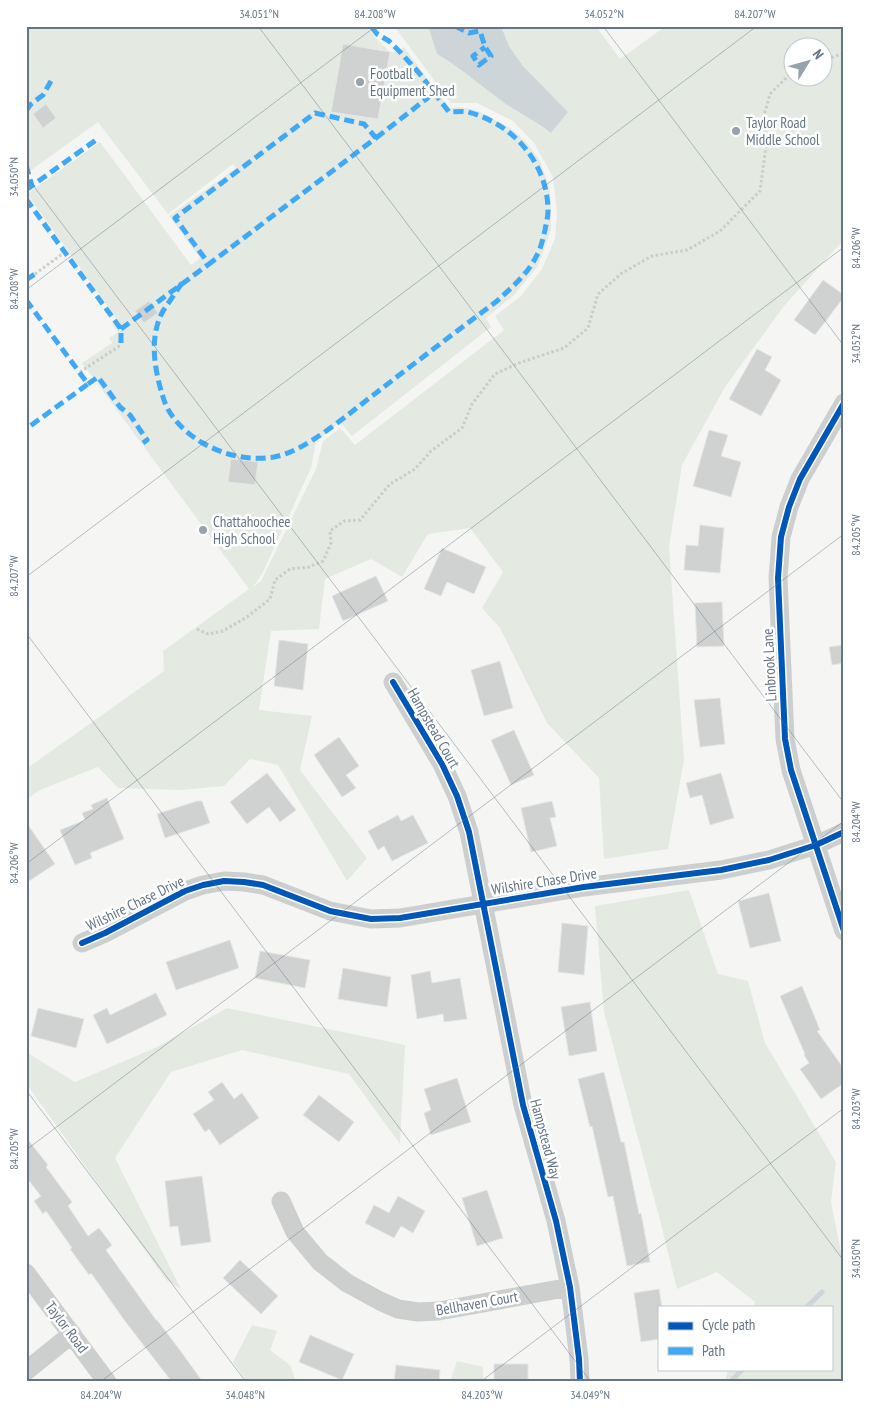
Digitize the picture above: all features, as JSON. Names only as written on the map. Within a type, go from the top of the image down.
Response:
[{"type":"street","name":"Linbrook Lane","points":[[844,403],[800,479],[789,507],[781,537],[778,578],[785,739],[791,770],[844,931]]},
{"type":"street","name":"Hampstead Court","points":[[393,682],[442,764],[457,796],[469,832],[482,903]]},
{"type":"street","name":"Wilshire Chase Drive","points":[[82,943],[186,891],[203,885],[244,882],[263,885],[330,911],[371,919],[400,918],[584,887],[721,870],[769,860],[816,845],[844,832]]},
{"type":"street","name":"Hampstead Way","points":[[482,903],[523,1105],[556,1221],[570,1287],[580,1382]]},
{"type":"street","name":"Bellhaven Court","points":[[282,1201],[295,1232],[320,1262],[347,1282],[398,1309],[418,1312],[439,1312],[570,1287]]},
{"type":"street","name":"Taylor Road","points":[[26,1273],[107,1382]]},
{"type":"street","points":[[26,1371],[72,1334]]},
{"type":"path","points":[[832,57],[844,53]]},
{"type":"path","points":[[197,629],[208,634],[223,631],[247,617],[270,599],[275,580],[290,568],[309,568],[323,561],[331,543],[330,531],[344,521],[360,520],[390,484],[415,469],[431,451],[462,428],[472,404],[495,374],[564,348],[588,328],[598,294],[622,273],[652,256],[687,250],[720,230],[760,190],[766,146],[764,115],[770,94],[782,82]]},
{"type":"path","points":[[35,274],[65,252]]},
{"type":"path","points":[[80,372],[121,345]]},
{"type":"shaded area","name":"Chattahoochee High School","points":[[26,26],[367,26],[389,51],[343,44],[331,112],[378,119],[390,52],[397,52],[404,47],[449,108],[459,107],[476,110],[510,128],[527,143],[540,161],[549,186],[551,230],[538,266],[514,295],[486,318],[491,327],[352,436],[340,422],[316,442],[311,468],[262,574],[253,587],[261,581],[316,469],[323,441],[340,428],[355,445],[504,330],[495,316],[521,296],[542,269],[555,239],[557,213],[553,177],[534,143],[513,121],[477,103],[451,103],[394,26],[428,26],[437,54],[455,64],[490,92],[551,133],[568,112],[523,66],[509,46],[501,26],[596,26],[620,59],[666,26],[844,26],[844,242],[840,244],[784,306],[725,387],[682,465],[669,547],[684,760],[668,849],[604,859],[599,778],[547,723],[500,628],[482,608],[503,572],[470,528],[428,534],[402,577],[371,559],[325,579],[319,629],[271,631],[259,710],[312,716],[300,770],[367,858],[347,881],[278,765],[250,759],[224,786],[180,790],[118,788],[98,767],[40,790],[26,800],[26,769],[164,671],[163,651],[249,589],[82,363],[112,343],[109,338],[118,332],[112,324],[117,319],[27,194],[100,142],[191,265],[200,258],[169,216],[236,168],[233,164],[168,214],[98,122],[30,171],[26,158],[26,102],[28,95],[26,92]]},
{"type":"shaded area","points":[[428,26],[501,26],[509,46],[523,66],[568,112],[551,133],[509,106],[437,54]]},
{"type":"shaded area","points":[[689,890],[718,974],[748,981],[765,1043],[836,1162],[831,1202],[844,1267],[844,1382],[725,1382],[728,1370],[832,1370],[832,1306],[753,1306],[755,1302],[717,1272],[677,1289],[604,1012],[595,906]]},
{"type":"shaded area","points":[[227,1008],[405,1045],[400,1144],[349,1074],[242,1050],[171,1072],[115,1158],[181,1289],[166,1280],[26,1083],[26,1052],[75,1082],[155,1048]]},
{"type":"shaded area","points":[[252,1325],[277,1331],[270,1350],[291,1366],[296,1382],[247,1382],[233,1362]]},
{"type":"shaded area","points":[[457,1361],[483,1367],[483,1382],[450,1382]]},
{"type":"building","name":"Football Equipment Shed","points":[[343,44],[390,52],[378,119],[331,112]]},
{"type":"building","points":[[46,104],[56,118],[43,128],[33,114]]},
{"type":"building","points":[[823,280],[844,295],[844,297],[815,335],[794,320]]},
{"type":"building","points":[[149,301],[158,313],[144,323],[135,311]]},
{"type":"building","points":[[757,349],[772,357],[765,370],[781,380],[761,416],[729,399]]},
{"type":"building","points":[[709,430],[728,435],[721,456],[741,462],[731,497],[693,486]]},
{"type":"building","points":[[231,459],[258,462],[255,485],[228,482]]},
{"type":"building","points":[[700,525],[724,528],[720,573],[684,570],[686,545],[698,546]]},
{"type":"building","points":[[442,548],[486,567],[474,594],[447,582],[441,596],[424,589]]},
{"type":"building","points":[[376,576],[388,601],[343,621],[332,596]]},
{"type":"building","points":[[722,602],[724,646],[697,647],[695,603]]},
{"type":"building","points":[[279,640],[308,644],[303,690],[274,686]]},
{"type":"building","points":[[844,645],[844,663],[832,665],[829,647]]},
{"type":"building","points":[[500,661],[513,708],[484,716],[471,670]]},
{"type":"building","points":[[720,698],[725,744],[700,747],[694,700]]},
{"type":"building","points":[[514,730],[534,775],[511,785],[491,740]]},
{"type":"building","points":[[339,737],[359,766],[346,775],[356,788],[342,797],[314,755]]},
{"type":"building","points":[[267,773],[296,810],[280,822],[269,807],[247,824],[230,802]]},
{"type":"building","points":[[721,773],[734,818],[710,825],[702,795],[690,798],[686,783]]},
{"type":"building","points":[[107,798],[124,839],[90,853],[92,858],[75,865],[60,830],[85,820],[82,813],[93,809],[91,805]]},
{"type":"building","points":[[202,801],[210,823],[165,838],[157,814]]},
{"type":"building","points":[[552,801],[556,817],[550,818],[557,846],[531,852],[521,808]]},
{"type":"building","points":[[398,815],[401,821],[413,815],[428,843],[392,861],[384,846],[378,850],[368,831]]},
{"type":"building","points":[[26,822],[55,864],[26,883]]},
{"type":"building","points":[[769,893],[781,941],[750,948],[738,901]]},
{"type":"building","points":[[562,923],[588,926],[584,975],[558,972]]},
{"type":"building","points":[[230,940],[239,968],[176,990],[166,962]]},
{"type":"building","points":[[260,951],[310,960],[305,988],[255,978]]},
{"type":"building","points":[[343,968],[391,977],[387,1007],[338,999]]},
{"type":"building","points":[[430,971],[432,983],[460,978],[467,1019],[444,1022],[443,1014],[417,1019],[411,975]]},
{"type":"building","points":[[802,986],[820,1030],[817,1031],[844,1069],[844,1083],[821,1099],[800,1069],[809,1063],[780,996]]},
{"type":"building","points":[[156,993],[167,1015],[107,1044],[93,1015],[107,1008],[110,1015]]},
{"type":"building","points":[[590,1002],[597,1051],[569,1056],[561,1007]]},
{"type":"building","points":[[38,1008],[84,1019],[76,1048],[31,1036]]},
{"type":"building","points":[[604,1072],[621,1142],[624,1142],[639,1214],[641,1213],[650,1262],[627,1266],[613,1196],[608,1197],[592,1126],[590,1127],[578,1079]]},
{"type":"building","points":[[457,1078],[471,1122],[431,1135],[424,1113],[431,1110],[424,1089]]},
{"type":"building","points":[[222,1082],[234,1099],[242,1093],[259,1118],[220,1145],[209,1129],[205,1132],[193,1114],[214,1100],[208,1092]]},
{"type":"building","points":[[319,1095],[354,1122],[339,1142],[303,1115]]},
{"type":"building","points":[[26,1137],[48,1165],[46,1167],[72,1202],[68,1206],[88,1236],[99,1228],[112,1245],[106,1250],[203,1382],[172,1382],[91,1273],[89,1275],[46,1211],[43,1214],[34,1201],[41,1196],[26,1177]]},
{"type":"building","points":[[202,1176],[211,1242],[181,1246],[178,1226],[170,1227],[165,1181]]},
{"type":"building","points":[[487,1190],[503,1238],[477,1246],[462,1198]]},
{"type":"building","points":[[398,1196],[425,1211],[413,1233],[401,1226],[394,1238],[365,1223],[374,1205],[389,1213]]},
{"type":"building","points":[[240,1260],[278,1296],[261,1314],[223,1278]]},
{"type":"building","points":[[659,1289],[662,1306],[658,1306],[658,1339],[641,1342],[634,1293]]},
{"type":"building","points":[[310,1335],[354,1354],[342,1380],[299,1362]]},
{"type":"building","points":[[494,1364],[528,1364],[528,1382],[494,1382]]},
{"type":"building","points":[[396,1365],[440,1370],[439,1382],[394,1382]]},
{"type":"waterway","points":[[808,1306],[822,1292]]},
{"type":"waterway","points":[[730,1382],[742,1370]]},
{"type":"marked path","points":[[182,283],[158,321],[154,344],[156,367],[167,407],[174,419],[184,429],[209,447],[236,456],[264,458],[287,453],[327,430],[497,301],[529,268],[541,246],[548,213],[542,177],[535,162],[514,136],[500,126],[468,112],[449,112],[401,53],[389,41],[377,34],[371,26]]},
{"type":"marked path","points":[[455,26],[469,33],[480,31],[485,47],[491,56],[479,65],[473,56],[485,47]]},
{"type":"marked path","points":[[26,111],[30,105],[43,95],[51,81]]},
{"type":"marked path","points":[[376,138],[434,93]]},
{"type":"marked path","points":[[315,113],[364,124],[376,138],[209,264],[175,218],[315,113]]},
{"type":"marked path","points":[[26,190],[96,140]]},
{"type":"marked path","points":[[26,165],[32,186]]},
{"type":"marked path","points":[[26,199],[121,329],[121,345]]},
{"type":"marked path","points":[[121,329],[209,264]]},
{"type":"marked path","points":[[26,280],[35,274]]},
{"type":"marked path","points":[[26,300],[88,384],[26,429]]},
{"type":"marked path","points":[[88,384],[98,377],[120,407],[130,415],[147,440],[143,443]]},
{"type":"cycle path","points":[[844,403],[800,479],[789,507],[781,537],[778,578],[785,739],[791,770],[844,931]]},
{"type":"cycle path","points":[[393,682],[442,764],[457,796],[469,832],[523,1105],[556,1221],[570,1287],[580,1382]]},
{"type":"cycle path","points":[[82,943],[185,891],[224,881],[263,885],[330,911],[371,919],[400,918],[584,887],[721,870],[769,860],[816,845],[844,832]]},
{"type":"place","name":"Football Equipment Shed","points":[[360,82]]},
{"type":"place","name":"Taylor Road Middle School","points":[[736,131]]},
{"type":"place","name":"Chattahoochee High School","points":[[203,530]]}]
